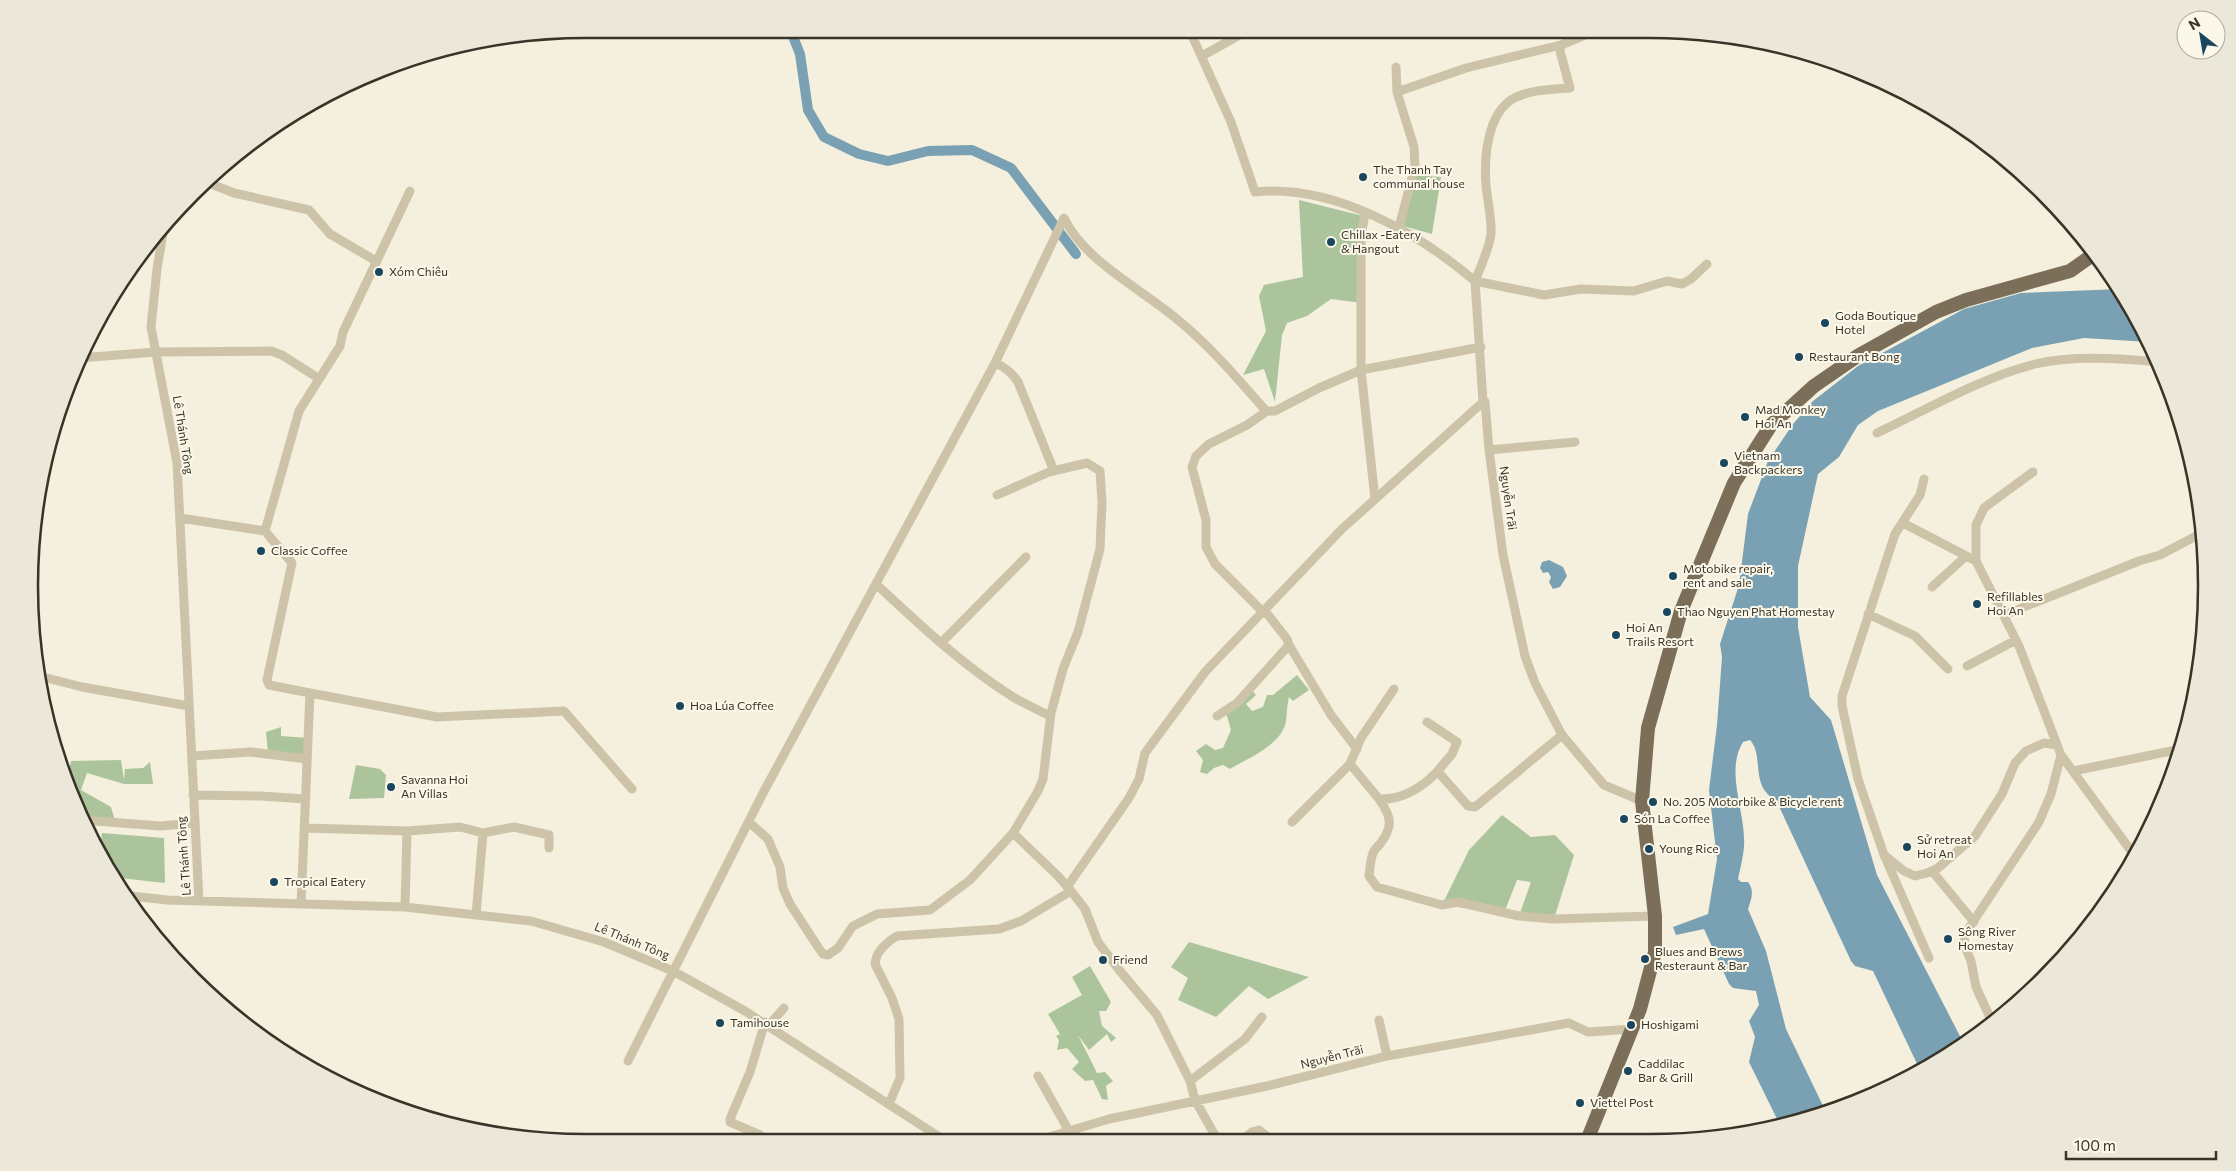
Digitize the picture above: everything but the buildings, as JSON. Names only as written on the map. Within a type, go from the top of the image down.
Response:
[{"type":"main road","points":[[1590,1134],[1640,1009],[1655,952],[1655,916],[1642,801],[1648,728],[1681,611],[1734,483],[1770,425],[1814,386],[1859,355],[1936,312],[1966,300],[2070,271],[2089,258]]},
{"type":"street","points":[[1193,38],[1231,122],[1255,192],[1303,193],[1332,200],[1399,228],[1459,267],[1476,281],[1544,295],[1581,289],[1634,291],[1667,282],[1682,284],[1691,279],[1707,264]]},
{"type":"street","points":[[1202,56],[1234,38]]},
{"type":"street","points":[[1397,92],[1466,68],[1561,45],[1578,38]]},
{"type":"street","points":[[1476,281],[1491,232],[1485,169],[1491,131],[1502,108],[1510,100],[1521,95],[1570,88],[1560,51],[1561,45]]},
{"type":"street","points":[[1396,67],[1397,92],[1414,147],[1414,167],[1399,228]]},
{"type":"street","points":[[212,184],[234,193],[309,210],[330,234],[376,261]]},
{"type":"street","points":[[265,531],[299,411],[318,378],[340,346],[343,332],[410,190]]},
{"type":"street","points":[[1365,213],[1361,237],[1361,370],[1375,499]]},
{"type":"street","points":[[628,1061],[749,822],[995,363],[1064,218],[1086,248],[1178,320],[1216,355],[1266,412]]},
{"type":"street","name":"Lê Thánh Tông","points":[[162,238],[151,328],[177,463],[198,901],[405,907],[540,923],[604,942],[673,971],[767,1024],[935,1134]]},
{"type":"street","name":"Nguyễn Trãi","points":[[1476,281],[1483,402],[1485,402],[1488,450],[1503,554],[1525,656],[1535,684],[1562,735],[1604,785],[1642,801]]},
{"type":"street","points":[[1357,749],[1331,715],[1287,639],[1265,612],[1215,564],[1210,556],[1206,547],[1206,520],[1192,467],[1196,456],[1209,444],[1247,425],[1266,412],[1275,411],[1319,388],[1361,370],[1481,347]]},
{"type":"street","points":[[87,357],[156,352],[271,351],[282,355],[318,378]]},
{"type":"street","points":[[1877,433],[1992,379],[2036,364],[2079,359],[2129,359],[2150,361]]},
{"type":"street","points":[[995,363],[1002,366],[1018,382],[1054,471]]},
{"type":"street","points":[[889,1104],[900,1078],[899,1019],[892,998],[875,964],[876,959],[886,944],[897,936],[1000,929],[1021,921],[1069,889],[1129,798],[1139,779],[1144,752],[1205,672],[1265,612],[1330,541],[1483,402]]},
{"type":"street","points":[[1488,450],[1575,442]]},
{"type":"street","points":[[749,822],[768,839],[780,867],[783,888],[790,904],[818,948],[823,954],[828,955],[838,948],[853,926],[878,914],[930,910],[943,902],[970,880],[1013,833],[1038,791],[1042,779],[1050,716],[1063,669],[1078,632],[1091,589],[1100,549],[1102,510],[1100,471],[1088,463],[1054,471],[997,495]]},
{"type":"street","points":[[2033,472],[1984,508],[1976,525],[1976,561],[2016,640],[2039,693],[2056,745],[2073,772],[2130,850]]},
{"type":"street","points":[[1924,479],[1920,495],[1895,534],[1846,682],[1842,706],[1858,779],[1884,855],[1929,958]]},
{"type":"street","points":[[180,518],[265,531],[292,563],[267,680],[269,686],[437,717],[564,711],[632,789]]},
{"type":"street","points":[[1903,523],[1976,561]]},
{"type":"street","points":[[2004,615],[2139,561],[2160,555],[2196,536]]},
{"type":"street","points":[[1932,587],[1966,556]]},
{"type":"street","points":[[941,643],[1026,557]]},
{"type":"street","points":[[876,584],[941,643],[1013,696],[1050,716]]},
{"type":"street","points":[[1868,614],[1915,636],[1948,669]]},
{"type":"street","points":[[1967,666],[2016,640]]},
{"type":"street","points":[[1217,716],[1237,703],[1289,645]]},
{"type":"street","points":[[46,678],[82,687],[189,706]]},
{"type":"street","points":[[1292,822],[1350,764],[1361,738],[1394,688]]},
{"type":"street","points":[[301,904],[310,693]]},
{"type":"street","points":[[1379,799],[1393,800],[1405,795],[1436,774],[1452,754],[1457,742],[1427,722]]},
{"type":"street","points":[[1436,774],[1440,774],[1449,782],[1468,806],[1475,807],[1562,735]]},
{"type":"street","points":[[1884,855],[1904,871],[1915,876],[1932,871],[1975,836],[2002,794],[2015,763],[2026,751],[2044,743],[2056,745]]},
{"type":"street","points":[[2073,772],[2173,751]]},
{"type":"street","points":[[192,756],[260,753],[307,759]]},
{"type":"street","points":[[1989,1016],[1976,987],[1971,961],[1964,944],[1966,934],[2039,822],[2051,794],[2062,755]]},
{"type":"street","points":[[1350,764],[1389,813],[1390,822],[1387,833],[1374,851],[1370,861],[1369,876],[1377,887],[1442,905],[1458,902],[1519,916],[1554,919],[1655,916]]},
{"type":"street","points":[[193,795],[306,799]]},
{"type":"street","points":[[91,821],[160,826],[194,823]]},
{"type":"street","points":[[304,828],[406,831],[460,828],[483,833],[514,827],[549,835],[549,848]]},
{"type":"street","points":[[405,907],[406,831]]},
{"type":"street","points":[[476,915],[483,833]]},
{"type":"street","points":[[1013,833],[1069,889],[1085,909],[1098,942],[1157,1015],[1190,1081],[1195,1100],[1214,1134]]},
{"type":"street","points":[[1932,871],[1974,922]]},
{"type":"street","points":[[134,896],[198,901]]},
{"type":"street","points":[[757,1134],[730,1122],[730,1119],[750,1072],[767,1024],[784,1008]]},
{"type":"street","points":[[1190,1081],[1245,1038],[1262,1017]]},
{"type":"street","points":[[1379,1020],[1387,1056]]},
{"type":"street","name":"Nguyễn Trãi","points":[[1057,1134],[1109,1119],[1267,1086],[1387,1056],[1569,1022],[1588,1032],[1632,1029]]},
{"type":"street","points":[[1038,1076],[1069,1130]]},
{"type":"street","points":[[1249,1134],[1259,1130],[1264,1134]]},
{"type":"green space","points":[[1414,175],[1441,177],[1432,234],[1403,226]]},
{"type":"green space","points":[[1299,200],[1363,216],[1362,303],[1331,299],[1307,316],[1287,323],[1282,335],[1275,402],[1264,369],[1243,375],[1266,331],[1259,296],[1264,285],[1303,277]]},
{"type":"green space","points":[[1297,675],[1309,690],[1293,701],[1289,697],[1283,730],[1271,744],[1230,769],[1223,765],[1214,768],[1207,774],[1200,772],[1203,760],[1196,751],[1206,744],[1215,750],[1223,748],[1231,730],[1226,712],[1250,688],[1256,695],[1246,704],[1252,711],[1263,707],[1267,695],[1273,695]]},
{"type":"green space","points":[[281,727],[281,736],[308,738],[307,762],[268,753],[266,732]]},
{"type":"green space","points":[[121,760],[124,780],[125,769],[143,768],[150,762],[153,784],[124,784],[87,773],[81,790],[111,807],[116,824],[89,818],[69,769],[71,761]]},
{"type":"green space","points":[[356,765],[380,769],[386,775],[384,798],[349,799]]},
{"type":"green space","points":[[1502,815],[1531,837],[1555,835],[1574,855],[1554,919],[1519,916],[1531,882],[1517,880],[1504,913],[1442,905],[1469,850]]},
{"type":"green space","points":[[102,833],[164,838],[165,883],[123,878],[101,841]]},
{"type":"green space","points":[[1189,942],[1309,977],[1268,999],[1249,986],[1216,1017],[1178,1000],[1188,978],[1171,967]]},
{"type":"green space","points":[[1090,966],[1111,1002],[1106,1011],[1099,1011],[1102,1026],[1116,1038],[1111,1042],[1107,1034],[1089,1050],[1078,1035],[1097,1073],[1105,1072],[1113,1081],[1106,1086],[1108,1100],[1102,1099],[1093,1080],[1085,1081],[1072,1069],[1079,1062],[1067,1048],[1057,1050],[1059,1040],[1056,1036],[1060,1034],[1048,1014],[1082,995],[1072,977]]},
{"type":"water","points":[[2111,289],[2141,342],[2084,338],[2032,348],[1878,411],[1858,425],[1839,457],[1818,474],[1798,566],[1798,627],[1810,697],[1831,720],[1877,875],[1960,1037],[1917,1064],[1873,971],[1855,966],[1851,961],[1777,802],[1766,792],[1762,785],[1754,745],[1750,740],[1743,742],[1736,764],[1744,842],[1738,879],[1741,882],[1748,882],[1750,885],[1752,896],[1748,909],[1766,951],[1786,1029],[1823,1105],[1777,1118],[1749,1062],[1755,1037],[1749,1021],[1759,1005],[1756,991],[1733,988],[1729,984],[1704,929],[1676,935],[1673,927],[1708,914],[1717,859],[1709,790],[1717,725],[1722,657],[1720,644],[1739,585],[1748,514],[1768,461],[1793,424],[1813,401],[1858,366],[1964,309],[2021,293]]},
{"type":"water","points":[[1549,560],[1563,567],[1567,576],[1560,587],[1553,589],[1549,582],[1551,577],[1548,572],[1543,573],[1540,568],[1542,562]]},
{"type":"waterway","points":[[794,38],[800,54],[808,110],[824,137],[859,154],[888,161],[928,151],[972,150],[1011,168],[1076,254]]},
{"type":"place","name":"The Thanh Tay communal house","points":[[1363,177]]},
{"type":"place","name":"Chillax -Eatery & Hangout","points":[[1331,242]]},
{"type":"place","name":"Xóm Chiêu","points":[[379,272]]},
{"type":"place","name":"Goda Boutique Hotel","points":[[1825,323]]},
{"type":"place","name":"Restaurant Bong","points":[[1799,357]]},
{"type":"place","name":"Mad Monkey Hoi An","points":[[1745,417]]},
{"type":"place","name":"Vietnam Backpackers","points":[[1724,463]]},
{"type":"place","name":"Classic Coffee","points":[[261,551]]},
{"type":"place","name":"Motobike repair, rent and sale","points":[[1673,576]]},
{"type":"place","name":"Refillables Hoi An","points":[[1977,604]]},
{"type":"place","name":"Thao Nguyen Phat Homestay","points":[[1667,612]]},
{"type":"place","name":"Hoi An Trails Resort","points":[[1616,635]]},
{"type":"place","name":"Hoa Lúa Coffee","points":[[680,706]]},
{"type":"place","name":"Savanna Hoi An Villas","points":[[391,787]]},
{"type":"place","name":"No. 205 Motorbike & Bicycle rent","points":[[1653,802]]},
{"type":"place","name":"Són La Coffee","points":[[1624,819]]},
{"type":"place","name":"Sử retreat Hoi An","points":[[1907,847]]},
{"type":"place","name":"Young Rice","points":[[1649,849]]},
{"type":"place","name":"Tropical Eatery","points":[[274,882]]},
{"type":"place","name":"Sông River Homestay","points":[[1948,939]]},
{"type":"place","name":"Blues and Brews Resteraunt & Bar","points":[[1645,959]]},
{"type":"place","name":"Friend","points":[[1103,960]]},
{"type":"place","name":"Tamihouse","points":[[720,1023]]},
{"type":"place","name":"Hoshigami","points":[[1631,1025]]},
{"type":"place","name":"Caddilac Bar & Grill","points":[[1628,1071]]},
{"type":"place","name":"Viettel Post","points":[[1580,1103]]}]
